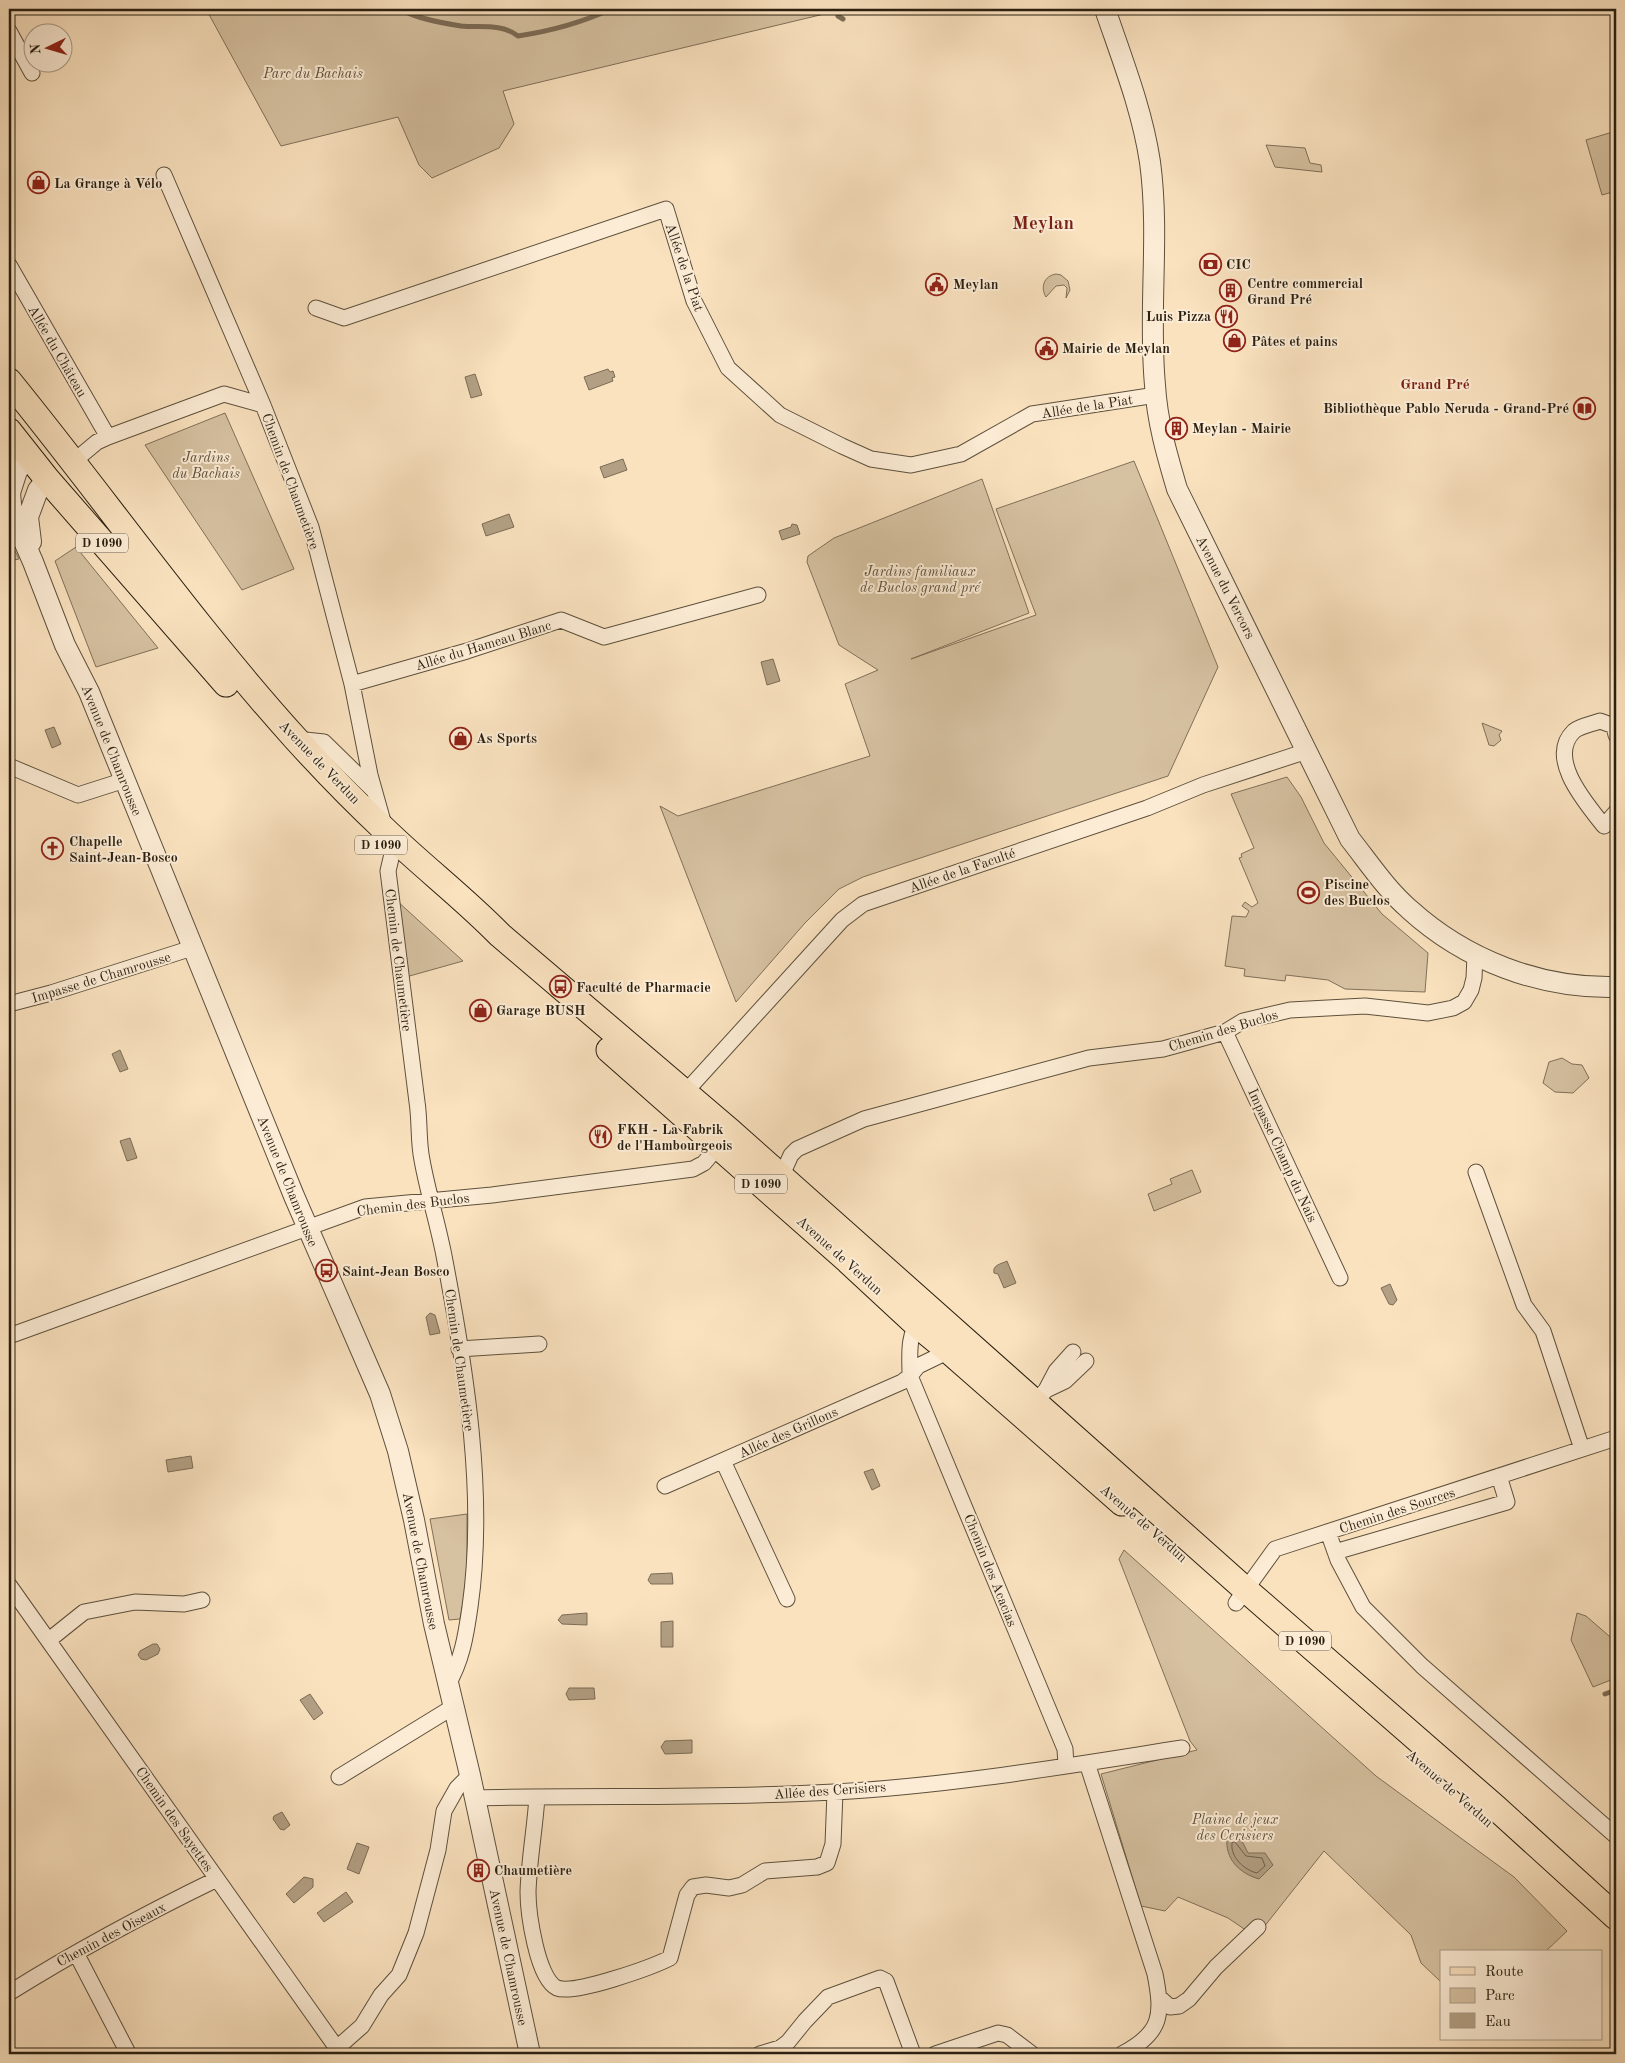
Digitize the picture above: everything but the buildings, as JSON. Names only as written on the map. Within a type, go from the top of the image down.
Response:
[{"type":"main road","name":"Avenue de Verdun","points":[[9,381],[218,650],[389,843],[724,1139],[848,1261],[1034,1403],[1241,1596],[1616,1937]]},
{"type":"main road","name":"Avenue de Verdun","points":[[9,431],[47,479],[228,687],[355,822],[389,843]]},
{"type":"main road","points":[[28,456],[67,454]]},
{"type":"main road","points":[[47,479],[67,454]]},
{"type":"main road","name":"Avenue de Verdun","points":[[724,1139],[781,1177],[922,1316],[949,1351],[1034,1403]]},
{"type":"main road","name":"Avenue de Verdun","points":[[1241,1596],[1495,1807],[1616,1917]]},
{"type":"street","name":"Avenue du Vercors","points":[[1105,9],[1140,114],[1150,162],[1155,223],[1152,328],[1156,396],[1166,450],[1177,489],[1350,838],[1378,875],[1408,908],[1432,928],[1475,955],[1538,979],[1566,984],[1616,987]]},
{"type":"street","points":[[9,32],[32,73]]},
{"type":"street","name":"Chemin de Chaumetière","points":[[164,175],[263,405],[311,527],[352,684],[370,775],[389,843],[388,871],[390,895],[419,1115],[422,1159],[446,1260],[470,1418],[475,1486],[476,1542],[466,1638],[457,1669],[447,1686]]},
{"type":"street","name":"Allée de la Piat","points":[[316,308],[344,318],[666,209],[694,301],[728,368],[780,414],[871,459],[911,464],[952,456],[966,451],[1032,414],[1156,396]]},
{"type":"street","name":"Allée du Château","points":[[9,265],[102,439]]},
{"type":"street","name":"Chemin de Chaumetière","points":[[67,454],[102,439],[224,394],[263,405]]},
{"type":"street","name":"Avenue de Chamrousse","points":[[28,456],[17,471],[10,493],[12,514],[65,645],[89,692],[192,948],[308,1229],[380,1394],[386,1413],[414,1520],[447,1686],[470,1775],[530,2054]]},
{"type":"street","name":"Avenue de Chamrousse","points":[[33,562],[28,517],[38,490],[47,479]]},
{"type":"street","name":"Allée du Hameau Blanc","points":[[352,684],[467,651],[561,620],[604,637],[758,595]]},
{"type":"street","points":[[1616,734],[1614,726],[1600,721],[1575,730],[1565,745],[1564,762],[1582,798],[1604,826],[1616,812]]},
{"type":"street","name":"Chemin de Chaumetière","points":[[296,739],[324,742],[374,791]]},
{"type":"street","name":"Allée de la Faculté","points":[[679,1100],[842,920],[863,904],[1147,808],[1203,785],[1307,751]]},
{"type":"street","points":[[9,766],[78,794],[125,780]]},
{"type":"street","name":"Impasse de Chamrousse","points":[[9,1004],[52,993],[192,948]]},
{"type":"street","name":"Chemin des Buclos","points":[[781,1177],[791,1155],[796,1149],[864,1119],[1089,1058],[1163,1049],[1224,1032],[1243,1021],[1290,1010],[1365,1006],[1428,1013],[1453,1008],[1464,1002],[1471,990],[1474,978],[1475,955]]},
{"type":"street","name":"Impasse Champ du Nais","points":[[1224,1032],[1340,1278]]},
{"type":"street","name":"Chemin des Buclos","points":[[9,1336],[365,1207],[492,1195],[693,1169],[704,1163],[724,1139]]},
{"type":"street","points":[[1476,1172],[1524,1305],[1544,1331],[1582,1449]]},
{"type":"street","points":[[910,1376],[909,1346],[922,1316]]},
{"type":"street","points":[[459,1349],[539,1344]]},
{"type":"street","name":"Allée des Grillons","points":[[665,1486],[893,1386],[910,1376],[918,1366],[949,1351]]},
{"type":"street","points":[[1034,1403],[1056,1371],[1074,1352]]},
{"type":"street","points":[[1034,1403],[1066,1381],[1086,1362]]},
{"type":"street","name":"Chemin des Acacias","points":[[910,1376],[1065,1749],[1066,1766]]},
{"type":"street","name":"Chemin des Sources","points":[[1241,1596],[1275,1549],[1616,1438]]},
{"type":"street","points":[[723,1460],[787,1599]]},
{"type":"street","points":[[1335,1552],[1507,1502],[1499,1476]]},
{"type":"street","points":[[1328,1532],[1335,1552],[1363,1607],[1422,1666],[1616,1836]]},
{"type":"street","name":"Chemin des Sayettes","points":[[9,1585],[339,2051]]},
{"type":"street","points":[[49,1640],[84,1612],[135,1602],[184,1604],[202,1600]]},
{"type":"street","points":[[339,1777],[452,1707]]},
{"type":"street","name":"Allée des Cerisiers","points":[[475,1798],[537,1796],[662,1797],[835,1792],[960,1780],[1182,1748]]},
{"type":"street","points":[[1087,1763],[1155,1974],[1160,1998],[1160,2010],[1151,2033],[1122,2054]]},
{"type":"street","points":[[339,2051],[362,2026],[382,1995],[399,1975],[416,1933],[438,1850],[444,1811],[458,1788],[470,1775]]},
{"type":"street","points":[[537,1796],[528,1892],[529,1913],[545,1976],[556,1988],[570,1989],[646,1969],[670,1958],[687,1895],[693,1887],[706,1884],[729,1888],[742,1885],[765,1871],[818,1867],[827,1863],[833,1844],[835,1792]]},
{"type":"street","name":"Chemin des Oiseaux","points":[[9,1992],[156,1909],[216,1879]]},
{"type":"street","points":[[1160,1998],[1170,2007],[1179,2006],[1189,1999],[1216,1967],[1258,1927]]},
{"type":"street","points":[[76,1953],[126,2051]]},
{"type":"street","points":[[760,2054],[780,2048],[788,2042],[804,2021],[828,1997],[880,1978],[886,1981],[913,2054]]},
{"type":"street","points":[[935,2054],[998,2033],[1007,2035],[1032,2054]]},
{"type":"green space","name":"Parc du Bachais","points":[[206,9],[845,9],[503,91],[514,124],[499,148],[432,178],[419,165],[398,117],[281,146]]},
{"type":"green space","points":[[1616,131],[1616,191],[1602,195],[1586,140]]},
{"type":"green space","points":[[1266,145],[1305,148],[1310,163],[1321,165],[1322,172],[1275,167]]},
{"type":"green space","points":[[1056,274],[1061,275],[1068,281],[1070,290],[1066,298],[1067,288],[1064,285],[1056,286],[1046,297],[1044,293],[1044,283],[1049,277]]},
{"type":"green space","name":"Jardins du Bachais","points":[[225,413],[294,569],[242,590],[145,445]]},
{"type":"green space","name":"Jardins familiaux de Buclos grand pré","points":[[1134,461],[1218,667],[1168,776],[863,877],[839,889],[805,923],[736,1002],[660,806],[678,816],[870,756],[845,684],[878,670],[839,645],[807,562],[808,556],[834,538],[982,479],[1029,613],[911,659],[1036,615],[996,509]]},
{"type":"green space","points":[[9,539],[19,559],[9,561]]},
{"type":"green space","points":[[76,547],[158,648],[96,667],[55,561]]},
{"type":"green space","points":[[1482,723],[1502,731],[1499,735],[1501,740],[1494,746],[1489,745]]},
{"type":"green space","name":"Piscine des Buclos","points":[[1287,777],[1301,797],[1324,843],[1382,914],[1428,953],[1425,992],[1345,989],[1328,980],[1286,975],[1285,981],[1244,976],[1245,969],[1225,966],[1232,916],[1246,917],[1249,911],[1242,906],[1245,902],[1252,907],[1258,903],[1239,858],[1242,857],[1241,854],[1254,848],[1231,794]]},
{"type":"green space","points":[[396,900],[463,961],[406,977]]},
{"type":"green space","points":[[1562,1058],[1572,1064],[1582,1065],[1589,1078],[1573,1093],[1555,1092],[1543,1083],[1549,1062]]},
{"type":"green space","points":[[1192,1170],[1201,1192],[1154,1211],[1148,1194],[1172,1184],[1170,1179]]},
{"type":"green space","points":[[467,1514],[467,1580],[460,1619],[449,1620],[430,1519]]},
{"type":"green space","name":"Plaine de jeux des Cerisiers","points":[[1124,1550],[1376,1776],[1514,1877],[1567,1931],[1547,1950],[1440,1950],[1440,1981],[1421,1963],[1411,1935],[1324,1851],[1256,1937],[1228,1918],[1178,1897],[1165,1911],[1141,1906],[1101,1774],[1197,1750],[1190,1741],[1119,1559]]},
{"type":"green space","points":[[1577,1613],[1586,1616],[1616,1642],[1616,1678],[1593,1687],[1571,1640]]},
{"type":"water","points":[[608,369],[610,372],[613,371],[615,377],[612,378],[613,381],[589,390],[584,377]]},
{"type":"water","points":[[475,374],[482,395],[471,398],[465,377]]},
{"type":"water","points":[[623,459],[627,470],[604,478],[600,467]]},
{"type":"water","points":[[509,514],[514,527],[486,536],[482,524]]},
{"type":"water","points":[[792,524],[797,525],[800,534],[782,540],[779,531],[791,527]]},
{"type":"water","points":[[773,659],[780,681],[767,685],[761,662]]},
{"type":"water","points":[[54,727],[61,744],[52,748],[45,730]]},
{"type":"water","points":[[120,1050],[128,1069],[120,1072],[112,1054]]},
{"type":"water","points":[[130,1138],[137,1158],[127,1161],[120,1141]]},
{"type":"water","points":[[1007,1261],[1016,1283],[1004,1288],[998,1274],[994,1273],[994,1268]]},
{"type":"water","points":[[1390,1284],[1397,1300],[1393,1305],[1389,1304],[1381,1288]]},
{"type":"water","points":[[430,1313],[435,1315],[440,1333],[430,1335],[426,1317]]},
{"type":"water","points":[[191,1456],[193,1468],[168,1472],[166,1460]]},
{"type":"water","points":[[873,1469],[880,1486],[872,1490],[864,1472]]},
{"type":"water","points":[[672,1573],[673,1584],[651,1584],[648,1580],[651,1574]]},
{"type":"water","points":[[587,1613],[587,1625],[562,1624],[558,1620],[562,1615]]},
{"type":"water","points":[[673,1621],[673,1647],[661,1647],[661,1622]]},
{"type":"water","points":[[153,1644],[157,1644],[160,1649],[158,1654],[146,1660],[141,1659],[138,1655],[140,1651]]},
{"type":"water","points":[[569,1688],[594,1688],[595,1699],[569,1700],[566,1694]]},
{"type":"water","points":[[310,1694],[323,1713],[314,1720],[300,1700]]},
{"type":"water","points":[[692,1740],[692,1753],[665,1754],[661,1747],[665,1741]]},
{"type":"water","points":[[282,1812],[290,1825],[284,1830],[280,1829],[273,1819],[274,1816]]},
{"type":"water","points":[[1237,1837],[1243,1843],[1248,1853],[1265,1853],[1273,1865],[1259,1879],[1245,1873],[1231,1859],[1228,1852],[1227,1838]]},
{"type":"water","points":[[357,1843],[369,1847],[359,1874],[347,1869]]},
{"type":"water","points":[[304,1877],[313,1879],[313,1887],[294,1903],[286,1894]]},
{"type":"water","points":[[346,1892],[353,1902],[324,1922],[317,1913]]},
{"type":"waterway","points":[[400,9],[438,22],[461,26],[505,29],[518,36],[566,26],[611,9]]},
{"type":"waterway","points":[[838,16],[843,19]]},
{"type":"waterway","points":[[1605,1694],[1616,1690]]},
{"type":"place","name":"La Grange à Vélo","points":[[38,183]]},
{"type":"place","name":"CIC","points":[[1210,264]]},
{"type":"place","name":"Meylan","points":[[937,284]]},
{"type":"place","name":"Centre commercial Grand Pré","points":[[1231,291]]},
{"type":"place","name":"Luis Pizza","points":[[1227,316]]},
{"type":"place","name":"Pâtes et pains","points":[[1235,341]]},
{"type":"place","name":"Mairie de Meylan","points":[[1046,348]]},
{"type":"place","name":"Bibliothèque Pablo Neruda - Grand-Pré","points":[[1585,408]]},
{"type":"place","name":"Meylan - Mairie","points":[[1176,428]]},
{"type":"place","name":"As Sports","points":[[460,738]]},
{"type":"place","name":"Chapelle Saint-Jean-Bosco","points":[[53,849]]},
{"type":"place","name":"Piscine des Buclos","points":[[1308,892]]},
{"type":"place","name":"Faculté de Pharmacie","points":[[560,987]]},
{"type":"place","name":"Garage BUSH","points":[[480,1010]]},
{"type":"place","name":"FKH - La Fabrik de l'Hambourgeois","points":[[601,1137]]},
{"type":"place","name":"Saint-Jean Bosco","points":[[326,1271]]},
{"type":"place","name":"Chaumetière","points":[[478,1870]]},
{"type":"district","name":"Meylan","points":[[1043,222]]},
{"type":"district","name":"Grand Pré","points":[[1435,384]]}]
